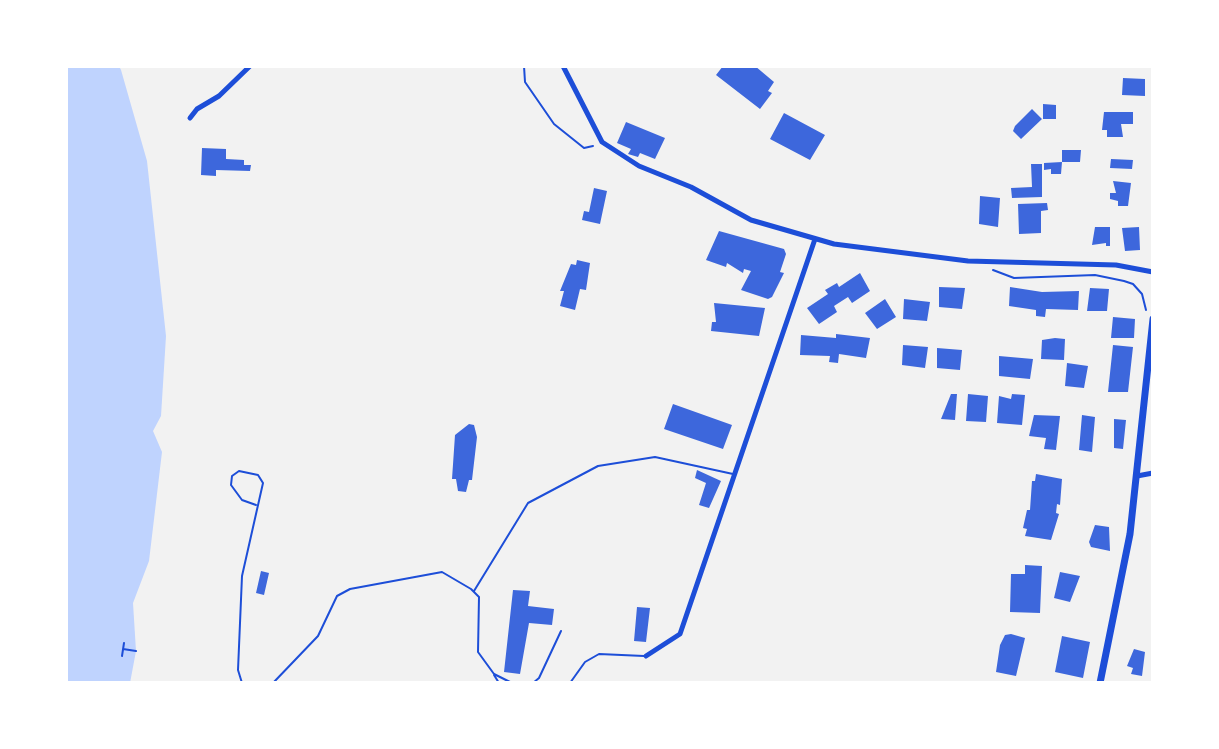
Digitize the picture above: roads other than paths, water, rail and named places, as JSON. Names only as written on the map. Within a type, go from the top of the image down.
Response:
[{"type":"main road","points":[[1100,683],[1121,584],[1137,476],[1153,319]]},
{"type":"street","points":[[190,118],[250,66]]},
{"type":"street","points":[[563,66],[602,142],[639,166],[691,187],[751,220],[815,239],[987,263],[1116,265],[1153,272]]},
{"type":"street","points":[[646,656],[680,634],[815,239]]},
{"type":"street","points":[[1137,476],[1153,473]]},
{"type":"lane","points":[[474,591],[528,503],[598,466],[655,457],[735,474]]},
{"type":"lane","points":[[242,683],[238,670],[242,576],[263,483],[258,475],[239,471],[232,476],[231,485],[242,500],[256,505]]},
{"type":"lane","points":[[273,683],[318,636],[337,596],[350,589],[442,572],[479,597],[478,652],[499,683]]},
{"type":"lane","points":[[533,683],[539,678],[561,631]]},
{"type":"lane","points":[[570,683],[585,662],[599,654],[646,656]]},
{"type":"lane","points":[[494,674],[512,683]]},
{"type":"water","points":[[66,66],[119,66],[121,70],[147,161],[166,336],[161,416],[153,431],[162,452],[149,561],[133,603],[136,651],[130,683],[66,683]]}]
